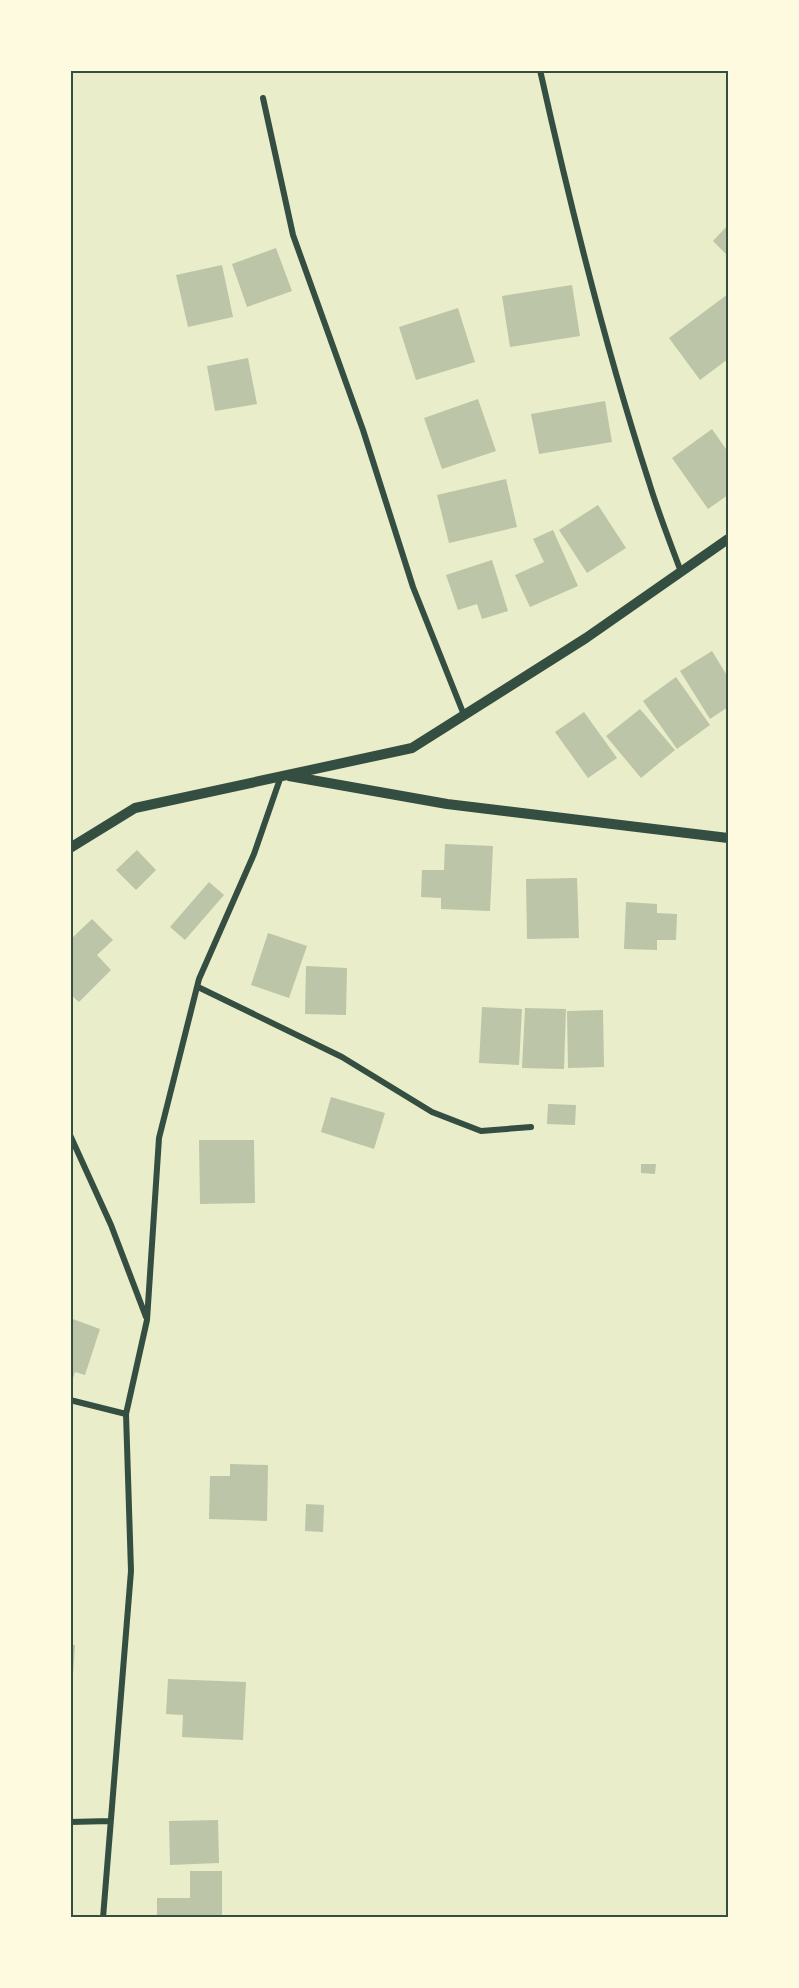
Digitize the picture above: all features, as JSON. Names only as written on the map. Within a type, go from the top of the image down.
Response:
[{"type":"street","points":[[540,70],[600,318],[649,482],[681,572]]},
{"type":"street","points":[[263,98],[293,235],[363,430],[413,586],[464,715]]},
{"type":"street","points":[[70,848],[135,808],[412,748],[586,638],[729,539]]},
{"type":"street","points":[[282,775],[447,804],[729,838]]},
{"type":"street","points":[[103,1917],[132,1571],[126,1414],[147,1320],[159,1138],[199,979],[254,854],[282,775]]},
{"type":"street","points":[[198,987],[342,1057],[432,1112],[482,1131],[531,1127]]},
{"type":"street","points":[[70,1135],[111,1225],[147,1320]]},
{"type":"street","points":[[70,1400],[126,1414]]},
{"type":"street","points":[[70,1822],[110,1821]]},
{"type":"building","points":[[728,225],[728,256],[713,241]]},
{"type":"building","points":[[276,248],[292,291],[247,307],[232,264]]},
{"type":"building","points":[[222,265],[233,317],[188,327],[176,275]]},
{"type":"building","points":[[572,285],[580,336],[510,347],[502,296]]},
{"type":"building","points":[[728,294],[728,359],[700,380],[669,338]]},
{"type":"building","points":[[458,308],[475,362],[416,380],[399,327]]},
{"type":"building","points":[[248,358],[257,404],[215,411],[207,366]]},
{"type":"building","points":[[478,399],[496,451],[442,469],[424,418]]},
{"type":"building","points":[[605,401],[612,442],[539,454],[531,414]]},
{"type":"building","points":[[712,429],[728,452],[728,495],[708,509],[672,458]]},
{"type":"building","points":[[506,479],[517,527],[449,543],[437,495]]},
{"type":"building","points":[[598,505],[626,548],[587,573],[559,530]]},
{"type":"building","points":[[553,530],[578,586],[530,607],[515,575],[544,562],[533,539]]},
{"type":"building","points":[[492,560],[508,611],[482,619],[477,604],[458,610],[446,575]]},
{"type":"building","points":[[712,651],[728,677],[728,707],[710,719],[680,671]]},
{"type":"building","points":[[676,677],[710,725],[677,749],[643,701]]},
{"type":"building","points":[[640,709],[675,750],[641,778],[606,736]]},
{"type":"building","points":[[584,712],[617,758],[588,778],[555,732]]},
{"type":"building","points":[[445,844],[493,846],[490,911],[441,909],[441,898],[421,897],[422,870],[444,870]]},
{"type":"building","points":[[137,850],[156,870],[136,890],[116,870]]},
{"type":"building","points":[[577,878],[579,938],[527,939],[526,879]]},
{"type":"building","points":[[209,882],[224,895],[185,940],[170,927]]},
{"type":"building","points":[[626,902],[657,904],[657,913],[677,914],[676,940],[657,940],[657,950],[624,949]]},
{"type":"building","points":[[92,919],[113,940],[97,955],[111,970],[79,1002],[70,994],[70,940]]},
{"type":"building","points":[[268,933],[307,946],[289,998],[251,985]]},
{"type":"building","points":[[306,966],[347,968],[346,1015],[305,1014]]},
{"type":"building","points":[[482,1007],[522,1009],[519,1065],[479,1063]]},
{"type":"building","points":[[525,1008],[566,1009],[564,1069],[522,1068]]},
{"type":"building","points":[[603,1010],[604,1067],[568,1068],[567,1011]]},
{"type":"building","points":[[331,1097],[385,1113],[374,1149],[321,1132]]},
{"type":"building","points":[[548,1104],[576,1105],[575,1125],[547,1124]]},
{"type":"building","points":[[199,1140],[254,1140],[255,1203],[200,1204]]},
{"type":"building","points":[[641,1164],[656,1164],[655,1174],[641,1173]]},
{"type":"building","points":[[70,1318],[100,1329],[85,1375],[75,1372],[71,1385]]},
{"type":"building","points":[[230,1464],[268,1465],[267,1521],[209,1519],[210,1476],[230,1476]]},
{"type":"building","points":[[306,1504],[324,1505],[323,1532],[305,1531]]},
{"type":"building","points":[[70,1645],[75,1645],[72,1689],[70,1689]]},
{"type":"building","points":[[168,1679],[246,1682],[243,1740],[182,1737],[183,1715],[166,1714]]},
{"type":"building","points":[[218,1820],[219,1863],[170,1865],[169,1821]]},
{"type":"building","points":[[190,1871],[222,1871],[222,1918],[157,1918],[157,1898],[190,1898]]}]
